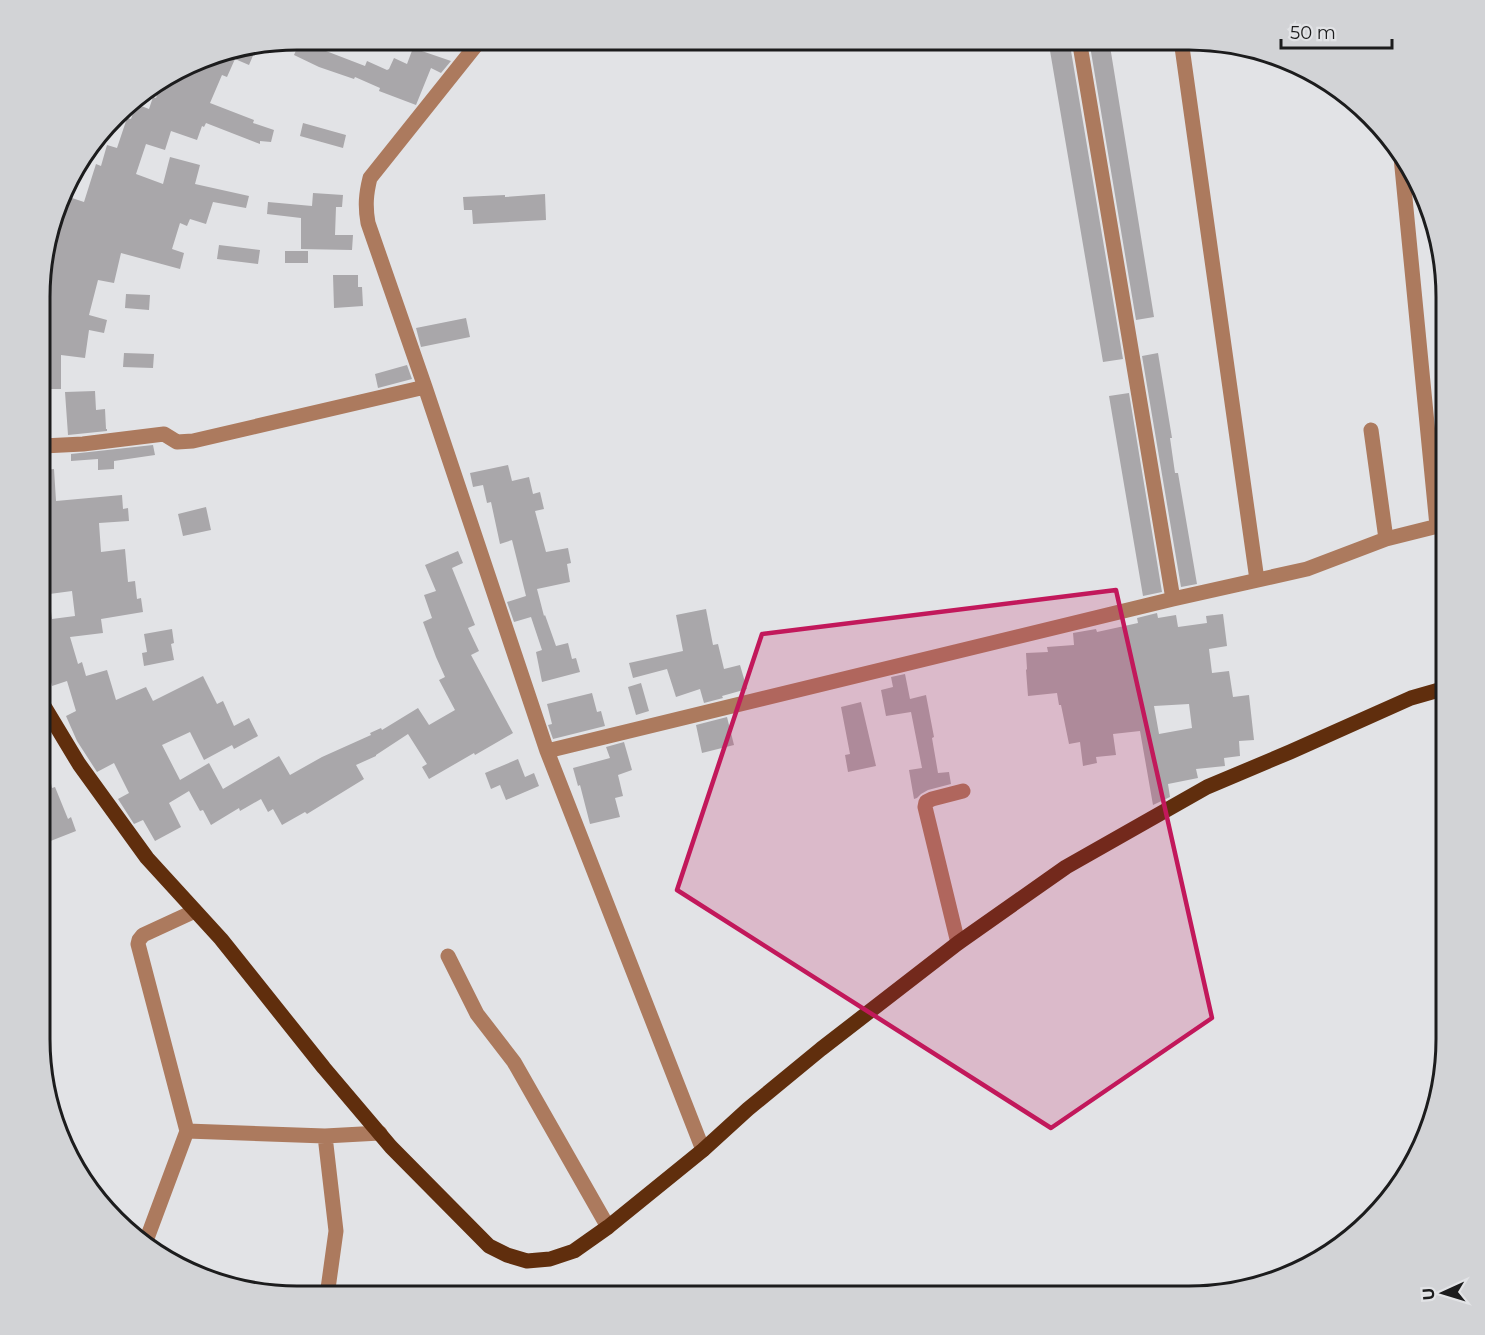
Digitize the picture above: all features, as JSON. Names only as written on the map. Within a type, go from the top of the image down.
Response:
[{"type":"main road","points":[[50,716],[79,764],[140,848],[220,939],[324,1068],[391,1146],[489,1246],[507,1256],[527,1261],[550,1259],[574,1251],[608,1227],[703,1150],[748,1109],[821,1049],[958,943],[1066,867],[1207,788],[1411,698],[1436,691]]},
{"type":"street","points":[[472,50],[370,178],[365,208],[368,223],[548,752],[703,1150]]},
{"type":"street","points":[[1081,50],[1173,599]]},
{"type":"street","points":[[1182,50],[1257,580]]},
{"type":"street","points":[[1403,175],[1436,479]]},
{"type":"street","points":[[50,446],[84,444],[164,434],[177,442],[193,441],[425,387]]},
{"type":"street","points":[[1371,430],[1386,539]]},
{"type":"street","points":[[548,752],[1173,599],[1307,569],[1386,539],[1436,526]]},
{"type":"street","points":[[958,943],[925,807],[926,802],[932,799],[963,791]]},
{"type":"street","points":[[148,1236],[187,1131],[138,944],[143,935],[195,911]]},
{"type":"street","points":[[447,956],[477,1014],[514,1062],[608,1227]]},
{"type":"street","points":[[187,1131],[325,1136],[380,1133]]},
{"type":"street","points":[[325,1136],[336,1232],[328,1286]]},
{"type":"highlighted area","points":[[1116,590],[1212,1018],[1051,1128],[677,890],[762,634]]},
{"type":"building","points":[[296,50],[327,50],[365,66],[367,61],[387,70],[394,58],[407,64],[412,50],[419,50],[451,61],[441,73],[431,68],[416,105],[379,91],[380,88],[355,77],[354,79],[319,67],[294,55]]},
{"type":"building","points":[[1050,50],[1071,50],[1123,359],[1103,362]]},
{"type":"building","points":[[1091,50],[1111,50],[1154,317],[1136,320]]},
{"type":"building","points":[[254,53],[249,65],[235,59],[227,77],[222,75],[210,103],[274,130],[271,142],[260,141],[260,144],[206,123],[204,127],[202,126],[197,140],[171,131],[165,150],[146,144],[136,174],[163,184],[170,157],[200,165],[195,184],[249,196],[246,208],[213,202],[206,224],[190,219],[187,226],[180,223],[172,249],[184,253],[180,269],[121,253],[114,283],[98,280],[89,315],[107,320],[104,333],[89,330],[85,358],[61,355],[61,389],[50,389],[50,281],[54,248],[68,202],[70,197],[84,202],[96,164],[101,166],[107,145],[117,148],[127,118],[131,119],[134,111],[140,106],[149,109],[153,97],[156,98],[159,91],[202,68]]},
{"type":"building","points":[[303,123],[346,135],[343,148],[300,136]]},
{"type":"building","points":[[313,193],[343,195],[342,207],[336,207],[335,235],[353,235],[352,250],[301,249],[301,218],[267,214],[268,202],[312,206]]},
{"type":"building","points":[[545,194],[546,220],[473,224],[472,210],[464,210],[463,197]]},
{"type":"building","points":[[219,245],[260,250],[258,264],[217,259]]},
{"type":"building","points":[[285,251],[308,251],[308,263],[285,263]]},
{"type":"building","points":[[333,275],[358,275],[358,287],[362,287],[363,306],[334,308]]},
{"type":"building","points":[[126,294],[150,295],[149,310],[125,308]]},
{"type":"building","points":[[466,318],[470,337],[421,347],[416,328]]},
{"type":"building","points":[[124,353],[154,354],[153,368],[123,367]]},
{"type":"building","points":[[1158,353],[1172,438],[1170,438],[1175,473],[1178,473],[1197,584],[1181,587],[1142,356]]},
{"type":"building","points":[[407,365],[412,379],[378,388],[375,374]]},
{"type":"building","points":[[95,391],[96,410],[105,409],[107,431],[68,435],[65,392]]},
{"type":"building","points":[[1129,393],[1162,592],[1143,596],[1109,396]]},
{"type":"building","points":[[153,445],[155,455],[114,461],[114,469],[98,470],[98,459],[71,461],[71,454]]},
{"type":"building","points":[[508,465],[512,481],[529,477],[533,494],[540,492],[544,509],[535,511],[546,552],[568,548],[571,563],[567,564],[570,582],[537,589],[544,616],[556,646],[568,643],[572,659],[576,658],[580,672],[542,682],[536,652],[542,650],[531,617],[514,622],[507,602],[526,596],[512,540],[500,544],[491,502],[487,503],[483,485],[473,487],[470,473]]},
{"type":"building","points":[[50,469],[54,469],[56,501],[122,495],[123,509],[128,508],[129,521],[99,523],[101,552],[125,549],[128,582],[135,581],[137,599],[141,598],[143,612],[101,619],[103,633],[70,637],[78,664],[82,662],[86,676],[107,670],[116,700],[146,687],[153,701],[203,676],[217,704],[223,701],[234,726],[249,718],[258,736],[234,749],[232,745],[204,760],[190,732],[162,745],[180,780],[209,763],[223,789],[279,756],[290,775],[322,757],[371,735],[370,733],[381,728],[382,730],[418,708],[429,725],[455,710],[439,680],[445,677],[423,622],[432,618],[424,595],[436,591],[425,565],[458,551],[463,563],[452,568],[475,625],[468,628],[479,651],[471,655],[513,733],[429,779],[422,767],[427,764],[408,734],[376,756],[356,765],[364,779],[307,814],[305,812],[282,825],[273,809],[268,812],[261,799],[240,811],[239,808],[211,825],[189,791],[169,803],[181,827],[155,841],[143,820],[134,824],[118,799],[129,793],[114,763],[97,772],[77,741],[66,716],[76,711],[67,681],[52,686],[50,678],[50,604],[52,619],[75,616],[72,591],[50,594]]},
{"type":"building","points":[[206,507],[211,530],[183,536],[178,514]]},
{"type":"building","points":[[706,609],[713,645],[718,644],[724,669],[740,665],[747,689],[704,703],[700,689],[676,697],[667,669],[633,678],[629,663],[683,651],[676,615]]},
{"type":"building","points":[[1157,613],[1158,618],[1176,615],[1178,627],[1207,623],[1206,616],[1223,614],[1227,646],[1209,649],[1212,673],[1229,671],[1233,697],[1249,695],[1254,740],[1239,741],[1240,756],[1224,758],[1225,766],[1196,769],[1198,778],[1168,784],[1170,797],[1153,805],[1140,731],[1113,734],[1116,755],[1096,757],[1097,763],[1083,766],[1080,742],[1069,744],[1057,693],[1028,696],[1026,653],[1048,652],[1047,647],[1074,645],[1073,633],[1096,629],[1097,632],[1138,623],[1137,618]],"holes":[[[1189,704],[1192,728],[1159,734],[1154,706]]]},
{"type":"building","points":[[172,629],[174,643],[171,644],[174,660],[144,666],[142,653],[147,652],[144,634]]},
{"type":"building","points":[[905,674],[910,699],[926,695],[938,773],[949,772],[951,784],[928,790],[914,799],[909,770],[922,768],[911,712],[886,716],[881,690],[893,687],[891,677]]},
{"type":"building","points":[[641,683],[649,711],[636,715],[628,687]]},
{"type":"building","points":[[592,693],[597,712],[601,711],[605,726],[553,739],[548,725],[552,724],[547,704]]},
{"type":"building","points":[[861,702],[876,766],[848,772],[845,755],[850,754],[841,707]]},
{"type":"building","points":[[727,717],[734,745],[702,753],[696,725]]},
{"type":"building","points":[[624,742],[632,770],[618,775],[623,796],[615,798],[620,817],[590,824],[573,768],[610,758],[606,747]]},
{"type":"building","points":[[518,759],[525,777],[534,773],[539,786],[506,800],[500,785],[491,789],[485,773]]},
{"type":"building","points":[[50,779],[52,788],[55,787],[68,819],[71,817],[76,831],[50,841]]}]
